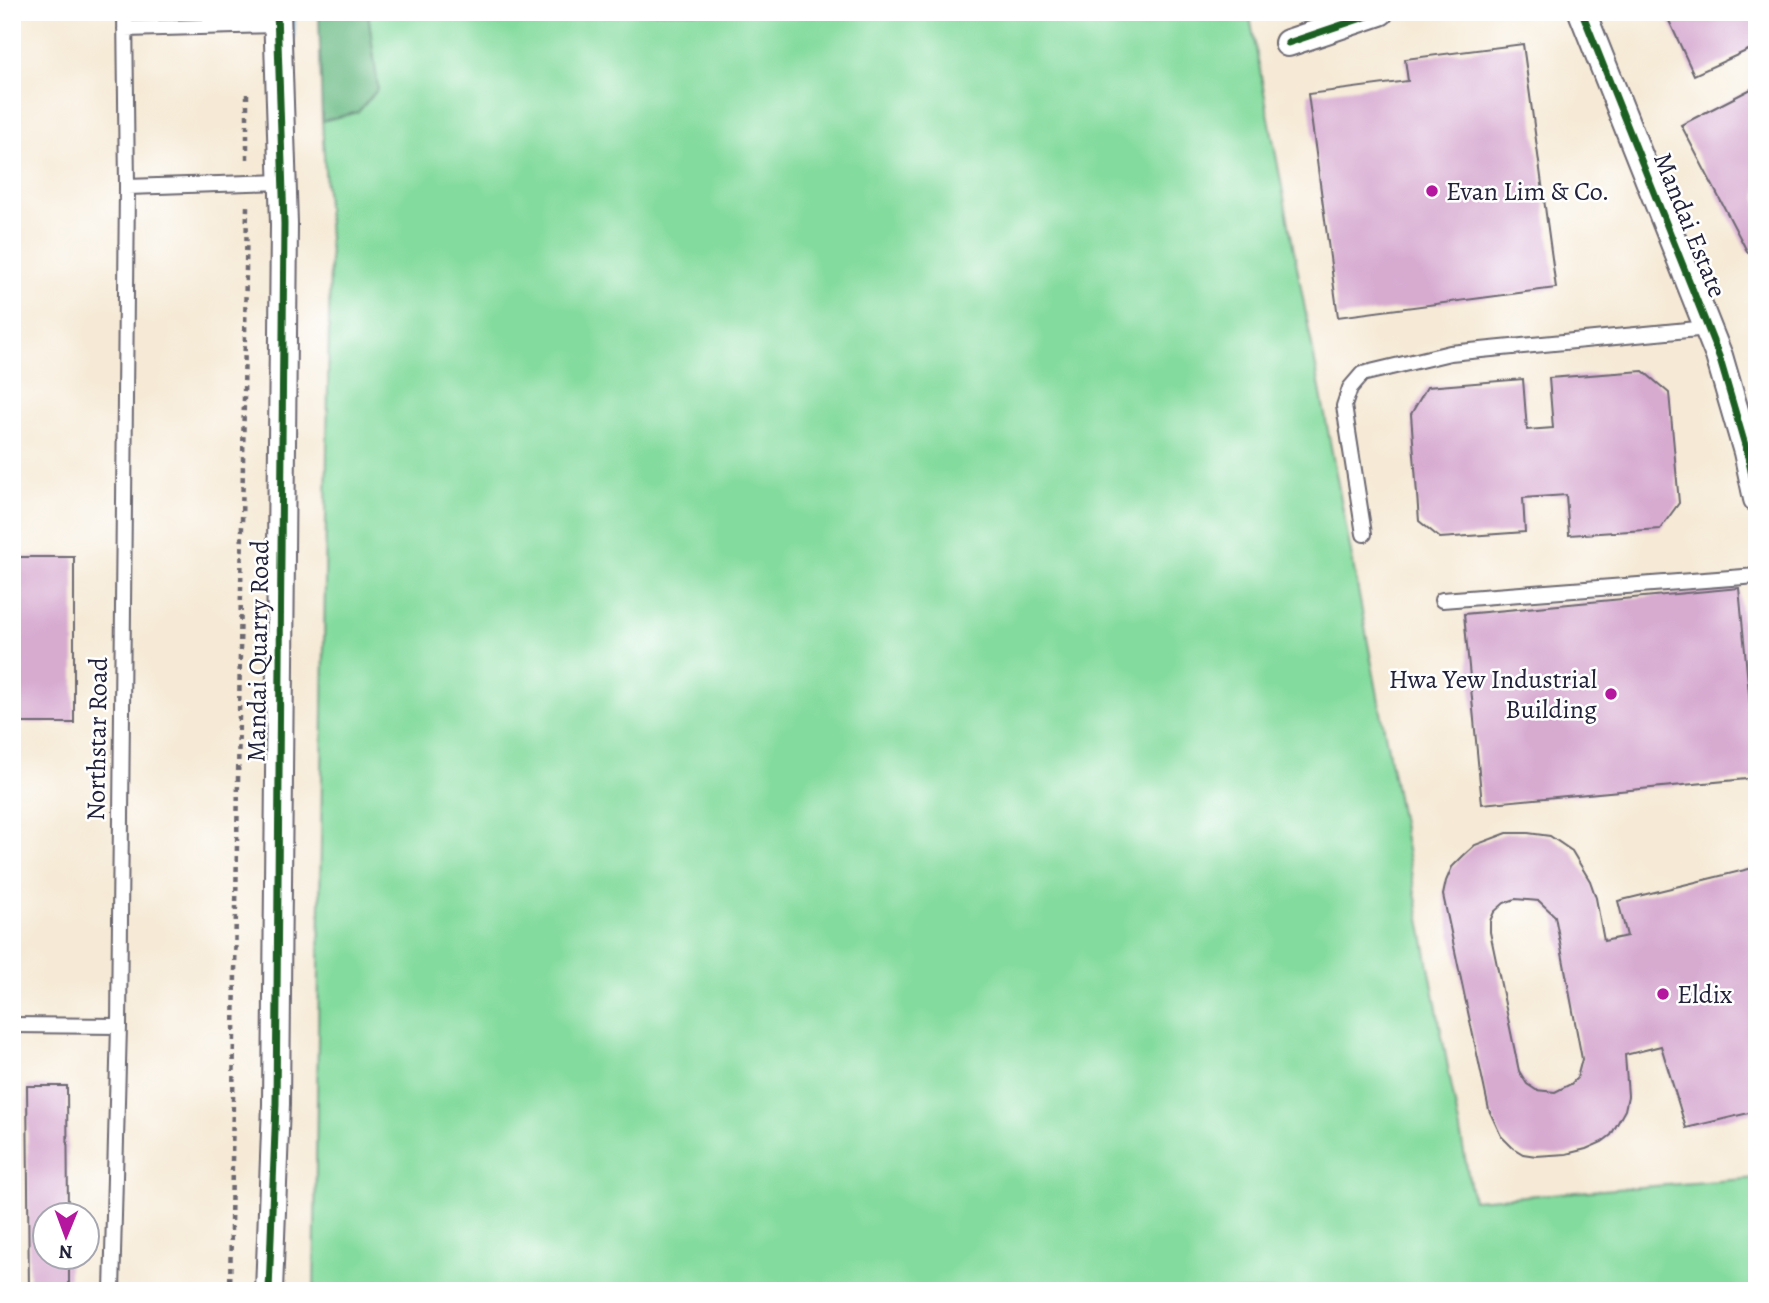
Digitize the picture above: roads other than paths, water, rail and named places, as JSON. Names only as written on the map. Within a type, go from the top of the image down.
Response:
[{"type":"street","points":[[1287,43],[1380,12]]},
{"type":"street","name":"Mandai Estate","points":[[1582,12],[1719,356],[1747,452],[1757,499]]},
{"type":"street","name":"Mandai Quarry Road","points":[[269,1291],[276,1090],[282,182],[277,18]]},
{"type":"lane","name":"Northstar Road","points":[[112,1291],[119,1026],[127,187],[125,12]]},
{"type":"lane","points":[[125,29],[277,18]]},
{"type":"lane","points":[[127,187],[282,182]]},
{"type":"lane","points":[[1364,534],[1344,406],[1350,388],[1362,374],[1450,353],[1708,328]]},
{"type":"lane","points":[[1442,600],[1757,576]]},
{"type":"lane","points":[[12,1025],[119,1026]]},
{"type":"waterway","points":[[290,36],[291,12]]},
{"type":"place","name":"Evan Lim & Co.","points":[[1432,191]]},
{"type":"place","name":"Hwa Yew Industrial Building","points":[[1611,694]]},
{"type":"place","name":"Eldix","points":[[1663,994]]}]
